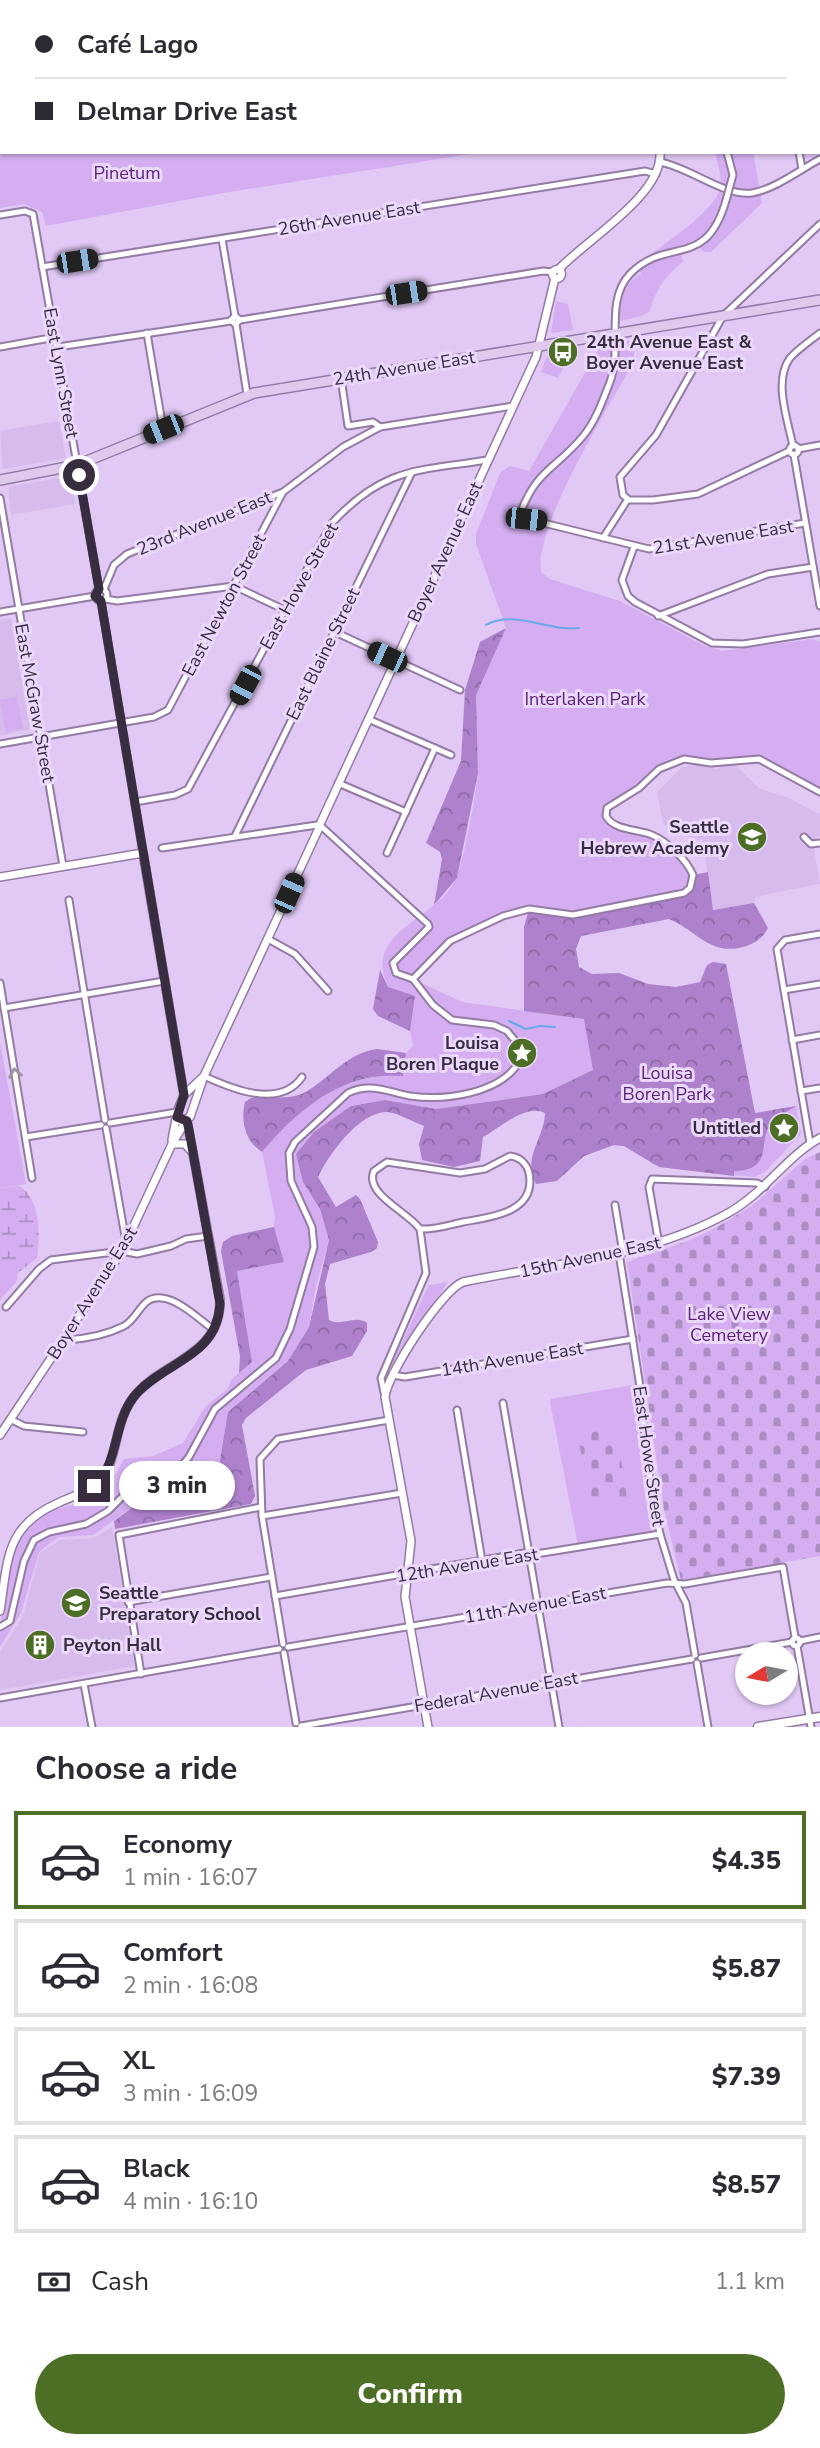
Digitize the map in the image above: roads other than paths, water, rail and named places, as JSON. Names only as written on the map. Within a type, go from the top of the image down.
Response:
[{"type":"main road","name":"24th Avenue East","points":[[0,480],[77,465],[247,394],[820,300]]},
{"type":"main road","points":[[758,1727],[810,1723],[820,1717]]},
{"type":"street","points":[[58,348],[543,271],[556,273],[634,202],[656,174],[660,154]]},
{"type":"street","points":[[616,333],[615,303],[627,277],[648,262],[701,243],[722,217],[733,175],[728,154]]},
{"type":"street","points":[[799,154],[802,169]]},
{"type":"street","points":[[660,162],[679,166],[744,193],[760,191],[820,159]]},
{"type":"street","name":"26th Avenue East","points":[[42,267],[645,171],[656,174]]},
{"type":"street","name":"East Lynn Street","points":[[0,215],[19,212],[33,214],[103,600]]},
{"type":"street","points":[[628,499],[620,486],[620,477],[656,435],[723,316],[820,225]]},
{"type":"street","points":[[222,239],[247,394]]},
{"type":"street","name":"Boyer Avenue East","points":[[1,1432],[122,1251],[172,1144],[197,1100],[204,1076],[541,345],[556,273]]},
{"type":"street","points":[[147,333],[163,429]]},
{"type":"street","name":"21st Avenue East","points":[[616,333],[613,373],[589,428],[536,479],[519,517],[649,550],[805,523]]},
{"type":"street","points":[[820,333],[789,359],[782,388],[820,606]]},
{"type":"street","points":[[0,347],[55,337]]},
{"type":"street","points":[[341,378],[348,426],[373,422],[380,427]]},
{"type":"street","name":"23rd Avenue East","points":[[95,596],[102,589],[114,565],[127,554],[283,492],[344,447],[380,427],[513,406]]},
{"type":"street","points":[[628,499],[653,500],[698,494],[794,450],[820,445]]},
{"type":"street","name":"East Howe Street","points":[[135,802],[176,795],[188,789],[332,523],[352,501],[376,484],[412,472],[488,460]]},
{"type":"street","name":"East Blaine Street","points":[[235,836],[412,472]]},
{"type":"street","name":"East Newton Street","points":[[121,723],[161,715],[175,699],[283,492]]},
{"type":"street","name":"East McGraw Street","points":[[0,498],[63,866]]},
{"type":"street","points":[[603,538],[628,499]]},
{"type":"street","points":[[634,547],[624,570],[623,587],[635,602],[712,643],[743,644],[820,632]]},
{"type":"street","points":[[658,616],[768,574],[813,566]]},
{"type":"street","points":[[0,612],[95,596],[103,600],[117,601],[234,586],[285,610]]},
{"type":"street","points":[[103,600],[121,723],[185,1095],[192,1093],[197,1100]]},
{"type":"street","points":[[335,632],[460,690]]},
{"type":"street","points":[[368,719],[451,755]]},
{"type":"street","points":[[0,744],[121,723]]},
{"type":"street","points":[[387,853],[435,748]]},
{"type":"street","points":[[413,979],[450,941],[503,916],[528,909],[573,915],[684,892],[690,888],[693,874],[685,861],[654,836],[618,826],[606,816],[611,804],[639,788],[666,765],[684,759],[711,764],[759,759],[820,792]]},
{"type":"street","points":[[338,783],[405,812]]},
{"type":"street","points":[[0,1627],[5,1627],[10,1621],[24,1561],[34,1540],[49,1532],[86,1524],[108,1511],[128,1491],[178,1470],[189,1457],[215,1409],[268,1367],[284,1345],[314,1247],[312,1227],[288,1170],[289,1153],[295,1142],[348,1093],[356,1089],[373,1087],[428,1097],[453,1095],[490,1086],[516,1067],[520,1052],[511,1035],[494,1025],[452,1020],[433,1005],[413,979],[396,973],[393,962],[429,927],[320,826],[162,848]]},
{"type":"street","points":[[804,837],[811,844],[820,843]]},
{"type":"street","points":[[0,877],[143,853]]},
{"type":"street","points":[[69,900],[126,1242]]},
{"type":"street","points":[[810,1143],[778,946],[785,940],[820,934]]},
{"type":"street","points":[[268,939],[295,954],[328,991]]},
{"type":"street","points":[[4,1008],[164,981]]},
{"type":"street","points":[[0,983],[32,1178]]},
{"type":"street","points":[[784,990],[820,984]]},
{"type":"street","points":[[792,1040],[820,1035]]},
{"type":"street","points":[[204,1076],[229,1088],[265,1093],[284,1092],[302,1077]]},
{"type":"street","name":"Boyer Avenue East","points":[[172,1144],[177,1113],[185,1095],[204,1076]]},
{"type":"street","points":[[801,1091],[820,1088]]},
{"type":"street","points":[[0,1611],[11,1547],[22,1526],[37,1512],[98,1483],[108,1468],[118,1424],[131,1400],[150,1381],[201,1349],[215,1329],[220,1299],[186,1121],[179,1120],[177,1113],[26,1137]]},
{"type":"street","name":"15th Avenue East","points":[[392,1375],[444,1296],[455,1286],[659,1244],[702,1227],[765,1187],[810,1143],[820,1138]]},
{"type":"street","points":[[172,1144],[185,1144],[194,1156]]},
{"type":"street","points":[[420,1229],[500,1215],[513,1210],[527,1193],[529,1177],[526,1167],[518,1158],[510,1156],[485,1169],[460,1173],[435,1171],[396,1161],[380,1165],[371,1179],[374,1189],[406,1212],[420,1229],[426,1273],[381,1378],[411,1541],[405,1597],[428,1727]]},
{"type":"street","points":[[659,1244],[649,1187],[652,1179],[757,1183],[765,1187]]},
{"type":"street","name":"East Howe Street","points":[[615,1205],[647,1469],[660,1534],[676,1583],[686,1603],[708,1727]]},
{"type":"street","points":[[6,1307],[46,1264],[60,1258],[122,1251],[137,1254],[171,1246],[186,1239],[208,1236]]},
{"type":"street","points":[[65,1340],[86,1339],[122,1327],[143,1304],[156,1298],[172,1301],[215,1329]]},
{"type":"street","name":"14th Avenue East","points":[[392,1375],[405,1377],[633,1339]]},
{"type":"street","points":[[385,1397],[392,1375]]},
{"type":"street","points":[[503,1403],[559,1727]]},
{"type":"street","points":[[457,1409],[482,1561]]},
{"type":"street","points":[[10,1419],[24,1426],[83,1432]]},
{"type":"street","points":[[298,1726],[262,1516],[260,1460],[278,1439],[389,1420]]},
{"type":"street","points":[[262,1516],[402,1493]]},
{"type":"street","points":[[141,1674],[119,1535],[261,1507]]},
{"type":"street","name":"12th Avenue East","points":[[275,1596],[660,1534]]},
{"type":"street","name":"11th Avenue East","points":[[0,1698],[410,1626],[783,1567],[796,1642]]},
{"type":"street","points":[[128,1602],[271,1577]]},
{"type":"street","name":"Federal Avenue East","points":[[796,1642],[820,1637]]},
{"type":"street","name":"Federal Avenue East","points":[[298,1726],[735,1652]]},
{"type":"street","points":[[798,1654],[810,1723]]},
{"type":"street","points":[[84,1684],[92,1727]]},
{"type":"waterway","points":[[486,625],[508,619],[579,628]]},
{"type":"waterway","points":[[509,1021],[526,1029],[555,1027]]},
{"type":"place","name":"24th Avenue East & Boyer Avenue East","points":[[563,352]]},
{"type":"place","name":"Seattle Hebrew Academy","points":[[752,837]]},
{"type":"place","name":"Louisa Boren Plaque","points":[[522,1053]]},
{"type":"place","name":"Untitled","points":[[784,1128]]},
{"type":"place","name":"Seattle Preparatory School","points":[[76,1603]]},
{"type":"place","name":"Peyton Hall","points":[[40,1645]]},
{"type":"park label","name":"Pinetum","points":[[127,173]]},
{"type":"park label","name":"Interlaken Park","points":[[585,699]]},
{"type":"park label","name":"Louisa Boren Park","points":[[667,1083]]},
{"type":"park label","name":"Lake View Cemetery","points":[[729,1324]]}]
